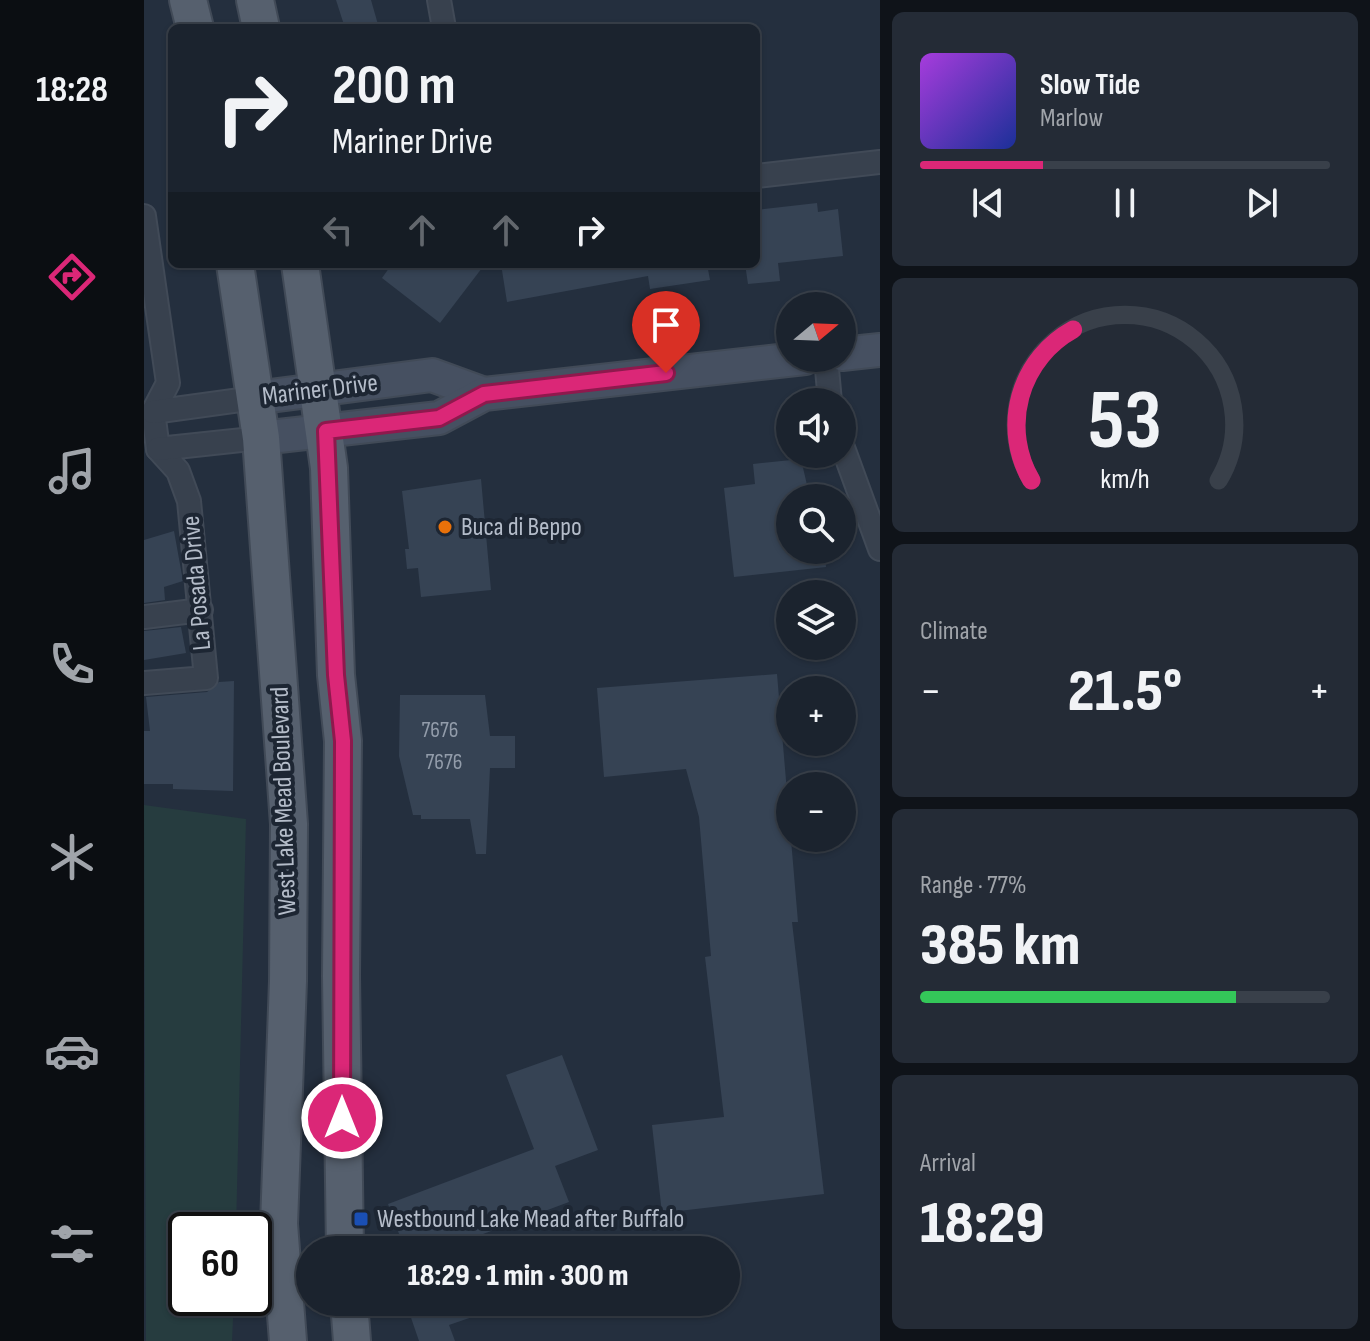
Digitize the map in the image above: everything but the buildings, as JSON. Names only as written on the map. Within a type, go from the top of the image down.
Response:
[{"type":"main road","points":[[188,0],[194,24]]},
{"type":"main road","points":[[255,0],[260,24]]},
{"type":"main road","name":"West Lake Mead Boulevard","points":[[236,268],[261,438],[289,824],[288,981],[279,1224],[288,1341]]},
{"type":"main road","name":"West Lake Mead Boulevard","points":[[301,268],[326,431],[336,675],[343,741],[341,976],[345,1236]]},
{"type":"main road","points":[[350,1316],[352,1341]]},
{"type":"street","points":[[439,0],[443,24]]},
{"type":"street","points":[[760,176],[880,162]]},
{"type":"street","name":"La Posada Drive","points":[[144,216],[147,260],[168,383],[153,412],[158,449],[178,471],[189,501],[206,678],[144,683]]},
{"type":"street","points":[[856,353],[880,350]]},
{"type":"street","name":"Mariner Drive","points":[[158,449],[439,418],[484,394],[776,361]]},
{"type":"street","name":"Mariner Drive","points":[[153,412],[432,375],[484,394]]},
{"type":"street","points":[[850,468],[880,549]]},
{"type":"street","points":[[144,617],[201,610]]},
{"type":"green space","points":[[144,805],[246,819],[236,1212],[168,1212],[168,1316],[233,1316],[232,1341],[146,1341]]},
{"type":"place","name":"Buca di Beppo","points":[[445,527]]},
{"type":"place","name":"Westbound Lake Mead after Buffalo","points":[[361,1219]]},
{"type":"route","points":[[342,1118],[343,741],[336,675],[326,431],[439,418],[484,394],[666,373]]}]
